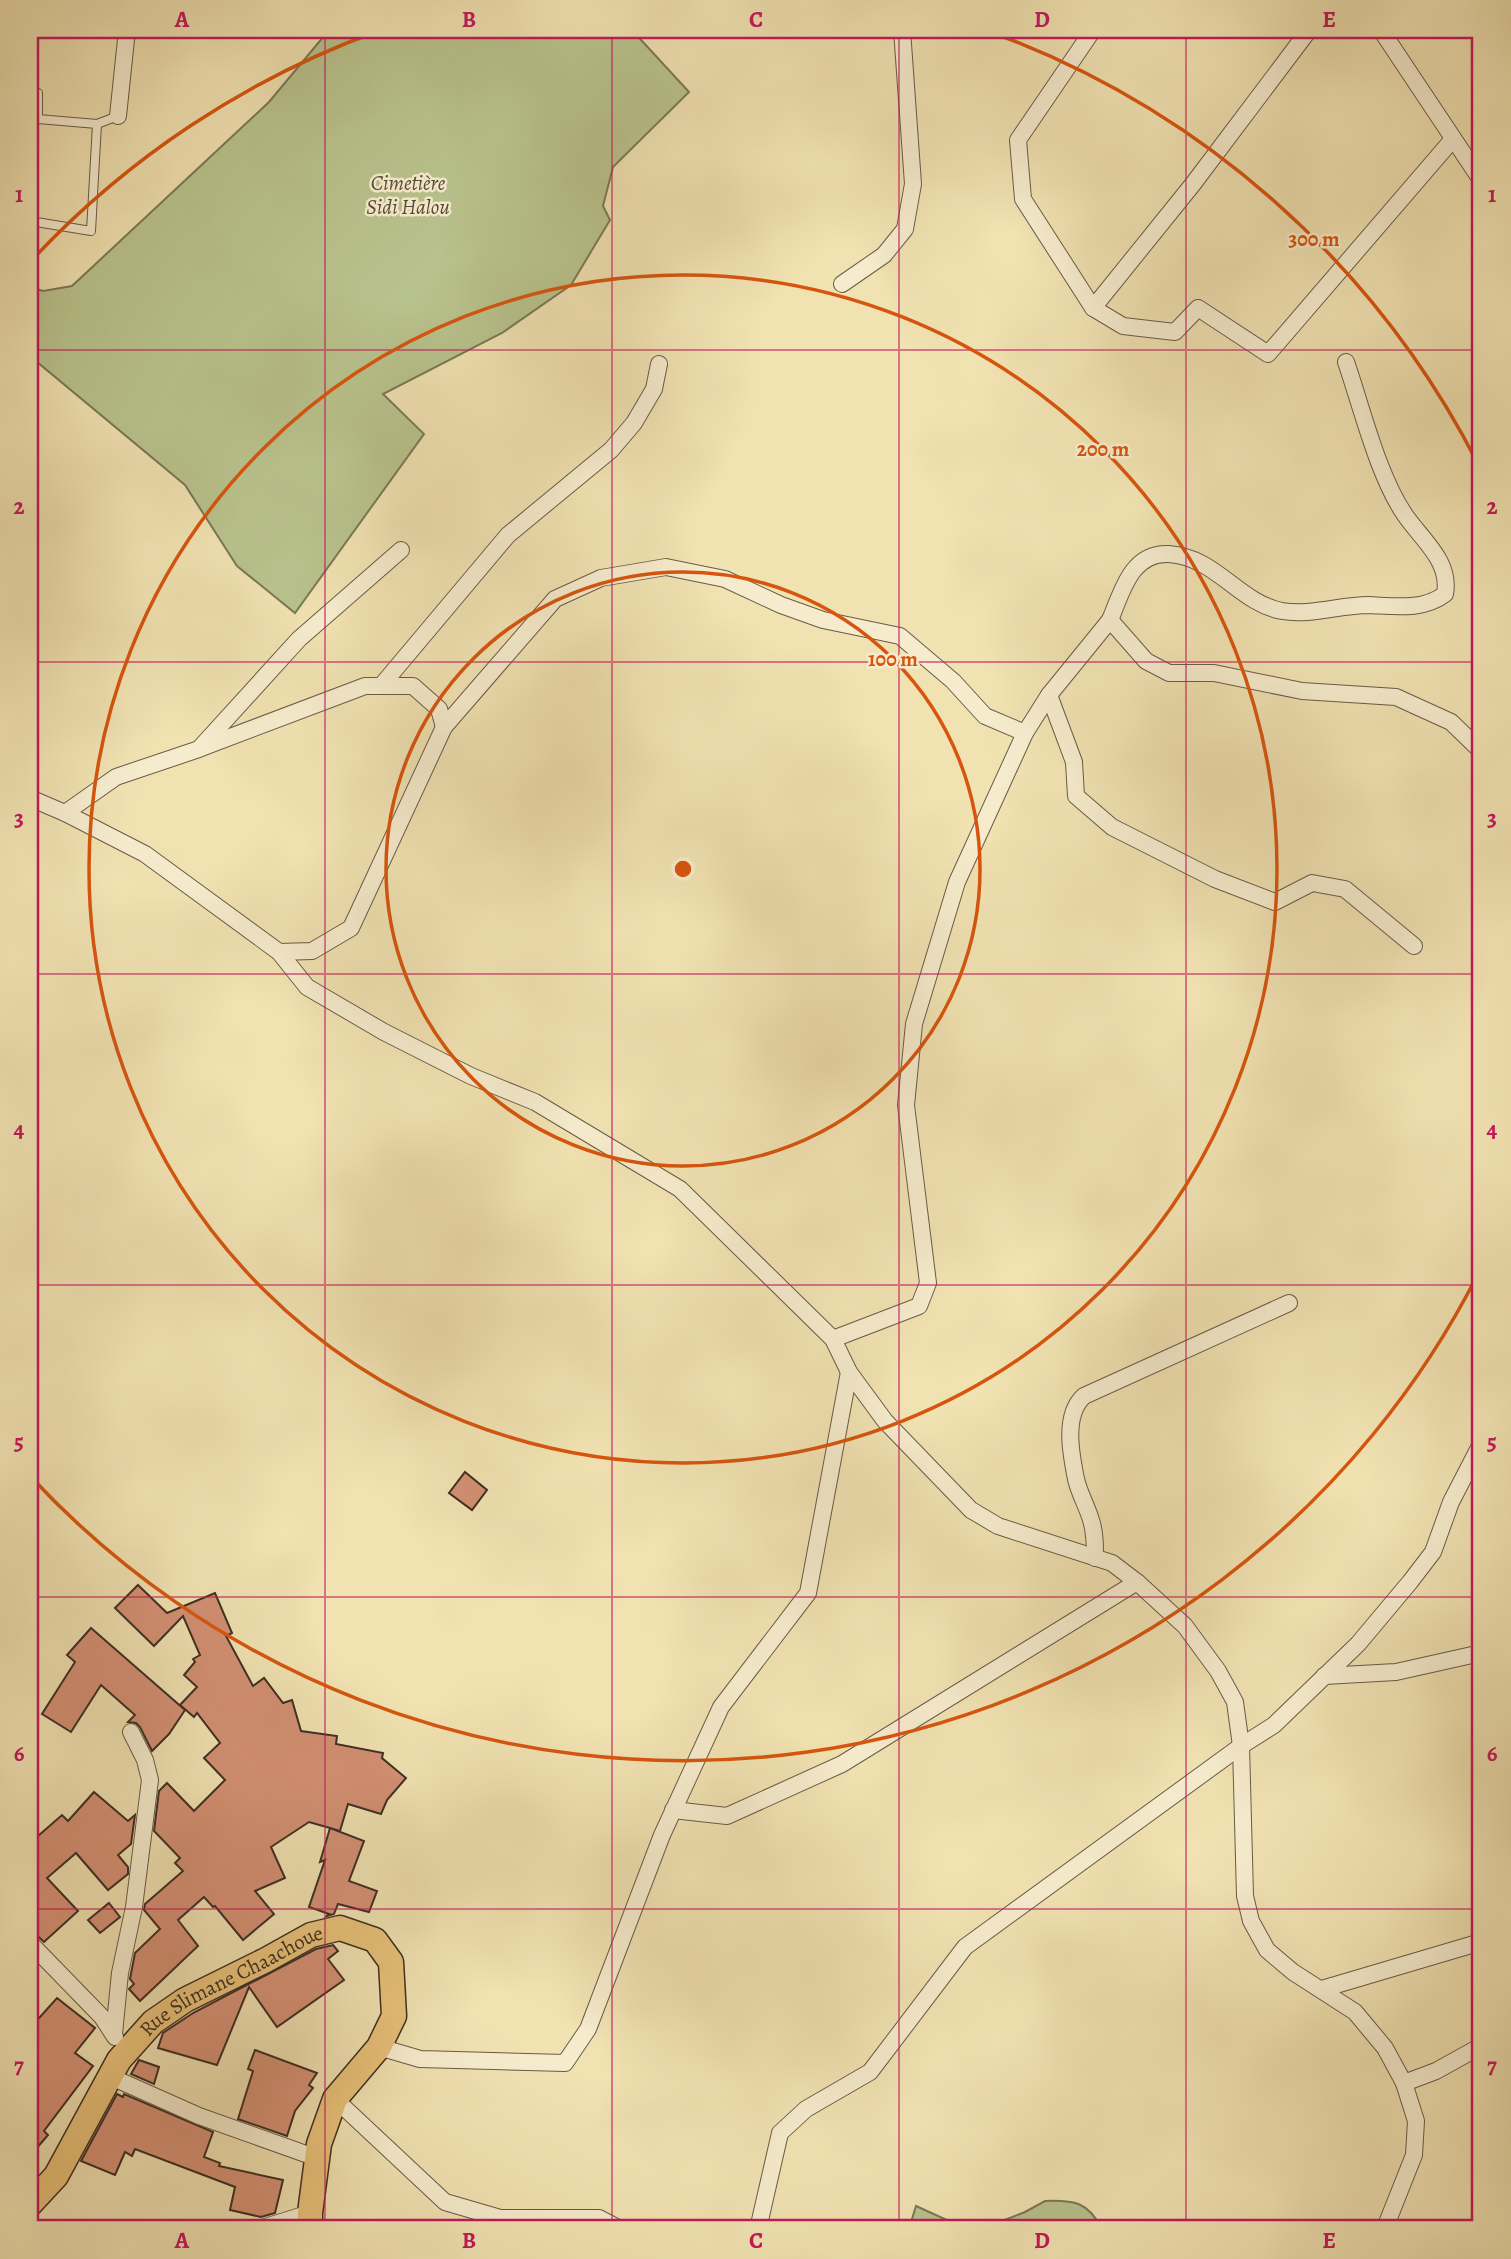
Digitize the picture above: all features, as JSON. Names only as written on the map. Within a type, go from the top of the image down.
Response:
[{"type":"main road","name":"Rue Slimane Chaachoue","points":[[30,2204],[56,2176],[114,2068],[153,2022],[185,2000],[312,1935],[340,1928],[375,1940],[391,1962],[394,2016],[379,2047],[335,2099],[319,2144],[310,2221]]},
{"type":"street","points":[[118,116],[127,30]]},
{"type":"street","points":[[842,284],[884,255],[905,229],[913,184],[902,30]]},
{"type":"street","points":[[1093,30],[1018,141],[1023,199],[1093,308],[1124,326],[1175,332],[1198,308],[1268,354],[1453,139]]},
{"type":"street","points":[[1093,308],[1309,30]]},
{"type":"street","points":[[1387,31],[1481,180]]},
{"type":"street","points":[[833,1339],[919,1306],[929,1283],[906,1105],[914,1024],[957,882],[1026,733],[1049,695],[1110,620],[1129,574],[1144,559],[1157,554],[1184,555],[1209,567],[1260,603],[1282,611],[1300,612],[1361,605],[1410,606],[1434,603],[1445,594],[1448,580],[1444,566],[1404,514],[1388,487],[1346,362]]},
{"type":"street","points":[[381,686],[508,535],[611,450],[634,423],[654,389],[659,364]]},
{"type":"street","points":[[199,749],[299,639],[401,550]]},
{"type":"street","points":[[279,952],[312,951],[351,928],[444,727],[555,599],[601,578],[666,567],[725,579],[781,605],[823,620],[900,636],[953,681],[985,716],[1026,733]]},
{"type":"street","points":[[1110,620],[1146,662],[1169,673],[1214,673],[1302,691],[1395,698],[1451,722],[1481,751]]},
{"type":"street","points":[[65,813],[116,777],[199,749],[365,686],[413,686],[439,709],[444,727]]},
{"type":"street","points":[[1049,695],[1074,762],[1076,796],[1112,827],[1215,878],[1275,902],[1312,883],[1345,889],[1414,946]]},
{"type":"street","points":[[30,798],[145,854],[279,952],[307,987],[384,1032],[471,1076],[536,1102],[680,1189],[833,1339],[849,1372],[885,1421],[971,1510],[998,1526],[1112,1563],[1138,1582],[1185,1626],[1218,1671],[1235,1702],[1241,1746],[1245,1896],[1251,1921],[1267,1950],[1293,1972],[1355,2012],[1385,2048],[1404,2084],[1416,2121],[1414,2155],[1385,2228]]},
{"type":"street","points":[[1096,1558],[1092,1521],[1076,1479],[1072,1413],[1077,1403],[1084,1396],[1289,1303]]},
{"type":"street","points":[[379,2047],[420,2060],[565,2063],[588,2029],[662,1835],[721,1707],[808,1593],[849,1372]]},
{"type":"street","points":[[758,2229],[780,2133],[806,2109],[870,2072],[965,1947],[1241,1746],[1274,1726],[1358,1644],[1433,1552],[1451,1502],[1481,1444]]},
{"type":"street","points":[[673,1811],[727,1816],[842,1764],[1138,1582]]},
{"type":"street","points":[[1324,1676],[1396,1672],[1481,1653]]},
{"type":"street","points":[[131,1732],[145,1760],[150,1780],[134,1907],[120,1973],[114,2034],[114,2068],[199,2116],[317,2158]]},
{"type":"street","points":[[1322,1989],[1481,1941]]},
{"type":"street","points":[[30,1943],[102,2017],[114,2034]]},
{"type":"street","points":[[1404,2084],[1436,2071],[1481,2046]]},
{"type":"street","points":[[335,2099],[445,2202],[500,2218],[599,2218],[620,2229]]},
{"type":"street","points":[[259,2229],[310,2221]]},
{"type":"lane","points":[[30,93],[38,93],[38,119],[97,124],[118,116]]},
{"type":"lane","points":[[30,222],[91,231],[97,124]]},
{"type":"green space","name":"Cimetière Sidi Halou","points":[[329,30],[632,30],[689,92],[613,167],[603,206],[610,220],[571,285],[502,333],[383,394],[424,434],[295,613],[237,566],[185,485],[37,362],[30,380],[30,287],[43,291],[72,286],[269,102]]},
{"type":"green space","points":[[1045,2201],[1079,2204],[1091,2213],[1102,2229],[981,2229],[1025,2212]]},
{"type":"green space","points":[[916,2206],[947,2220],[952,2229],[909,2229]]},
{"type":"building","points":[[465,1472],[487,1490],[472,1510],[449,1493]]},
{"type":"building","points":[[138,1585],[167,1613],[215,1593],[232,1633],[226,1636],[253,1686],[264,1678],[283,1703],[292,1700],[301,1731],[337,1736],[336,1744],[383,1753],[382,1758],[406,1778],[387,1800],[381,1814],[348,1804],[340,1831],[309,1822],[271,1847],[285,1878],[255,1891],[274,1914],[243,1940],[215,1906],[204,1897],[178,1920],[198,1946],[140,2001],[129,1989],[134,1984],[130,1979],[135,1953],[160,1929],[144,1910],[145,1904],[183,1871],[175,1863],[180,1858],[154,1831],[159,1791],[167,1783],[194,1811],[225,1780],[204,1758],[220,1743],[197,1713],[194,1717],[180,1705],[197,1687],[184,1675],[195,1662],[193,1659],[200,1655],[183,1616],[154,1646],[115,1608]]},
{"type":"building","points":[[91,1628],[185,1710],[169,1734],[152,1751],[140,1727],[136,1723],[128,1722],[135,1715],[101,1685],[71,1732],[42,1714],[75,1662],[67,1655]]},
{"type":"building","points":[[94,1792],[128,1821],[135,1815],[131,1844],[118,1855],[128,1867],[128,1874],[108,1890],[76,1853],[47,1878],[78,1911],[44,1942],[30,1929],[30,1843],[62,1815],[68,1821]]},
{"type":"building","points":[[330,1828],[364,1841],[349,1881],[377,1891],[369,1912],[338,1904],[334,1914],[327,1916],[329,1914],[309,1907],[325,1860],[320,1862]]},
{"type":"building","points":[[109,1903],[120,1917],[100,1933],[88,1920]]},
{"type":"building","points":[[333,1945],[338,1951],[328,1959],[344,1980],[277,2027],[249,1987],[217,2065],[158,2048],[163,2033],[193,2013],[316,1949]]},
{"type":"building","points":[[57,1998],[95,2028],[75,2053],[93,2066],[44,2131],[48,2135],[30,2156],[30,2028]]},
{"type":"building","points":[[255,2050],[317,2073],[309,2085],[313,2088],[295,2111],[287,2136],[238,2119],[253,2071],[248,2069]]},
{"type":"building","points":[[139,2060],[159,2067],[154,2084],[131,2074]]},
{"type":"building","points":[[117,2094],[123,2097],[124,2094],[213,2132],[204,2157],[220,2163],[219,2166],[283,2180],[275,2213],[261,2217],[230,2210],[235,2187],[135,2149],[132,2156],[125,2152],[115,2175],[81,2161]]}]
